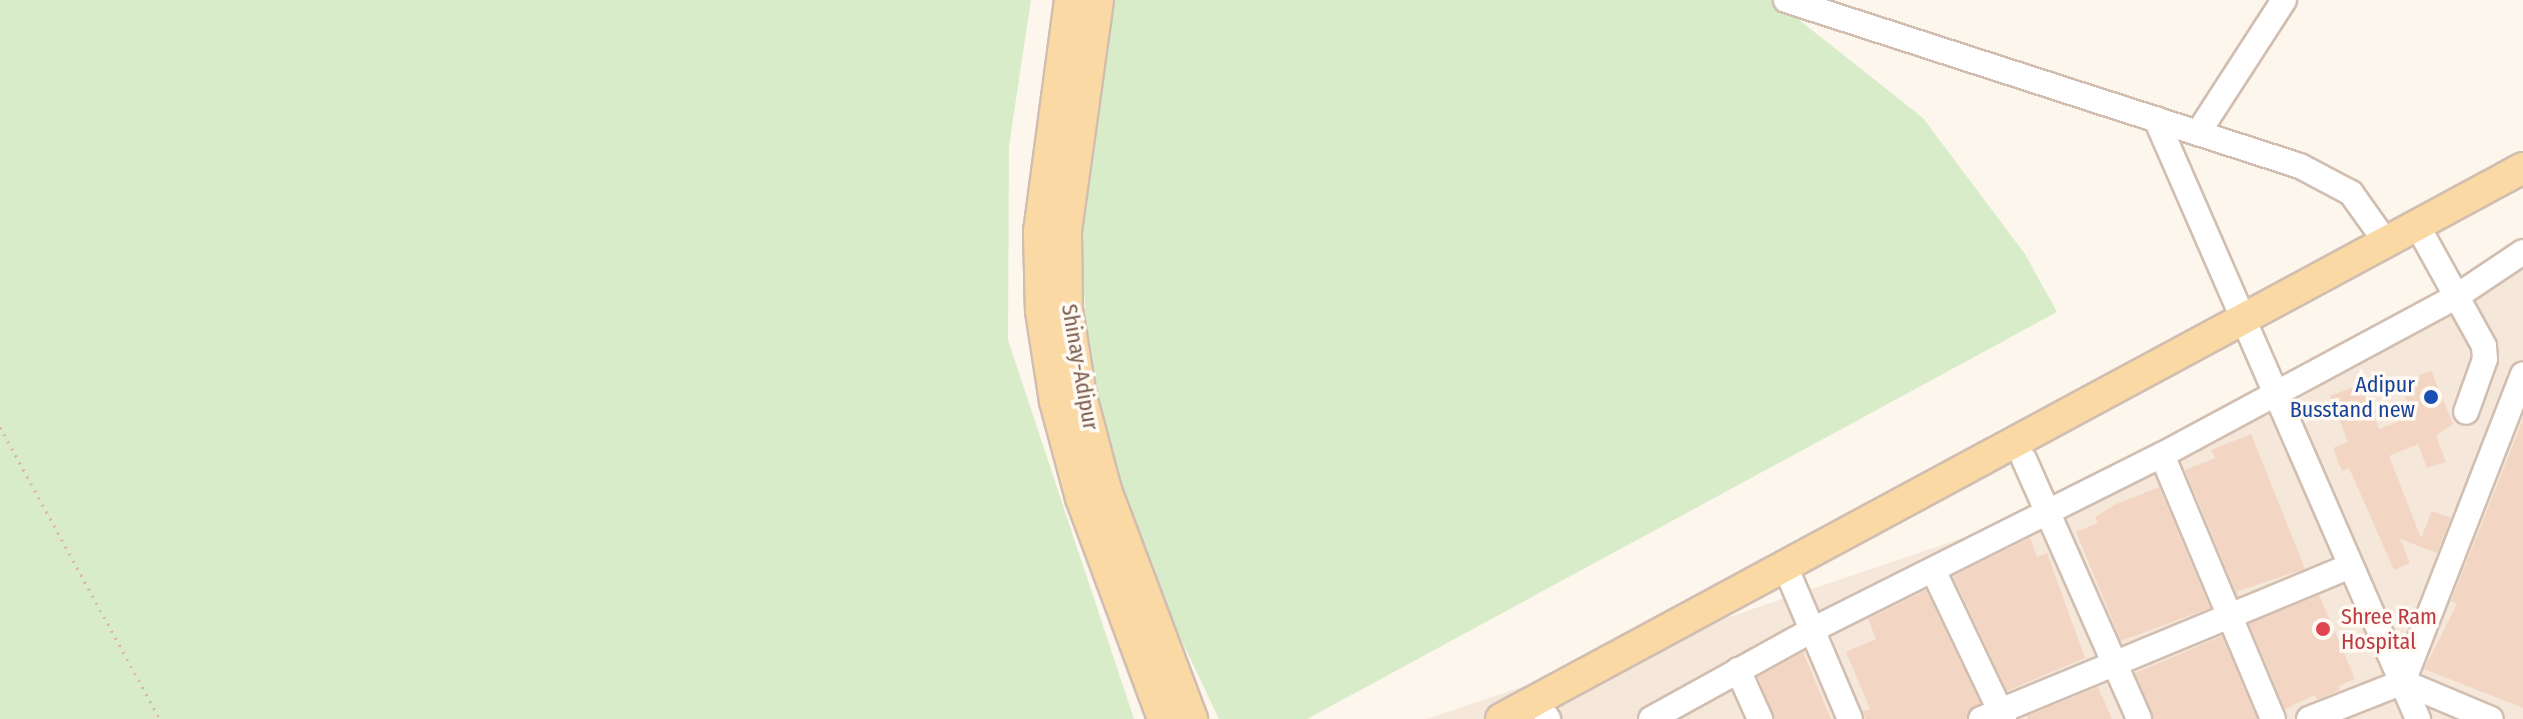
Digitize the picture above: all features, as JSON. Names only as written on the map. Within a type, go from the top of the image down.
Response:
[{"type":"main road","name":"Shinay-Adipur","points":[[1070,0],[1039,231],[1041,311],[1055,401],[1081,498],[1163,719]]},
{"type":"main road","name":"Shinay-Adipur","points":[[1098,0],[1066,232],[1067,309],[1081,396],[1106,490],[1192,719]]},
{"type":"main road","points":[[1545,718],[1788,575],[2423,233],[2523,168]]},
{"type":"main road","points":[[1501,719],[2024,459],[2245,330],[2386,242],[2423,233],[2523,191]]},
{"type":"street","points":[[1786,0],[1853,10],[2328,178],[2351,193],[2386,242]]},
{"type":"street","points":[[2198,133],[2273,2]]},
{"type":"street","points":[[2156,119],[2245,330],[2418,719]]},
{"type":"street","points":[[2423,233],[2484,346],[2485,359],[2466,412]]},
{"type":"street","points":[[1651,719],[1681,711],[1738,670],[1812,630],[2162,455],[2457,296],[2523,252]]},
{"type":"street","points":[[2403,682],[2523,375]]},
{"type":"street","points":[[2162,455],[2273,719]]},
{"type":"street","points":[[2024,459],[2139,719]]},
{"type":"street","points":[[1933,570],[1995,716],[2114,660],[2351,566]]},
{"type":"street","points":[[1788,575],[1850,719]]},
{"type":"street","points":[[1738,670],[1760,719]]},
{"type":"street","points":[[2309,719],[2403,682],[2491,719]]},
{"type":"path","points":[[0,427],[160,719]]},
{"type":"shaded area","points":[[2523,261],[2523,719],[1427,719],[2019,519],[2268,403],[2280,431],[2308,422],[2299,399]]},
{"type":"green space","points":[[0,0],[1031,0],[1009,146],[1008,340],[1134,719],[0,719]]},
{"type":"green space","points":[[1105,0],[1774,0],[1923,118],[2025,254],[2057,312],[1307,719],[1219,719],[1148,570],[1114,469],[1087,347],[1079,195]]},
{"type":"building","points":[[2431,370],[2453,424],[2436,436],[2446,462],[2427,468],[2418,444],[2389,456],[2421,538],[2432,511],[2451,518],[2437,553],[2400,539],[2410,563],[2394,570],[2349,468],[2342,471],[2333,448],[2348,442],[2330,396],[2362,384],[2379,429],[2413,416],[2400,385]]},
{"type":"building","points":[[2523,419],[2523,708],[2424,669],[2457,604],[2451,601]]},
{"type":"building","points":[[2251,434],[2305,569],[2238,591],[2238,597],[2185,470],[2215,458],[2211,450]]},
{"type":"building","points":[[2159,487],[2210,608],[2121,641],[2076,532],[2098,523],[2095,517],[2114,505]]},
{"type":"building","points":[[2030,538],[2037,557],[2047,553],[2085,658],[2007,691],[1953,576]]},
{"type":"building","points":[[1926,590],[1980,703],[1966,719],[1865,719],[1863,711],[1870,709],[1846,652],[1876,639],[1868,619]]},
{"type":"building","points":[[2319,595],[2355,679],[2317,700],[2315,695],[2285,709],[2249,624]]},
{"type":"building","points":[[2222,636],[2257,719],[2154,719],[2135,673]]},
{"type":"building","points":[[1803,652],[1831,719],[1775,719],[1758,677]]},
{"type":"building","points":[[2098,687],[2112,719],[2028,719],[2027,716]]},
{"type":"place","name":"Adipur Busstand new","points":[[2431,397]]},
{"type":"place","name":"Shree Ram Hospital","points":[[2323,629]]}]
